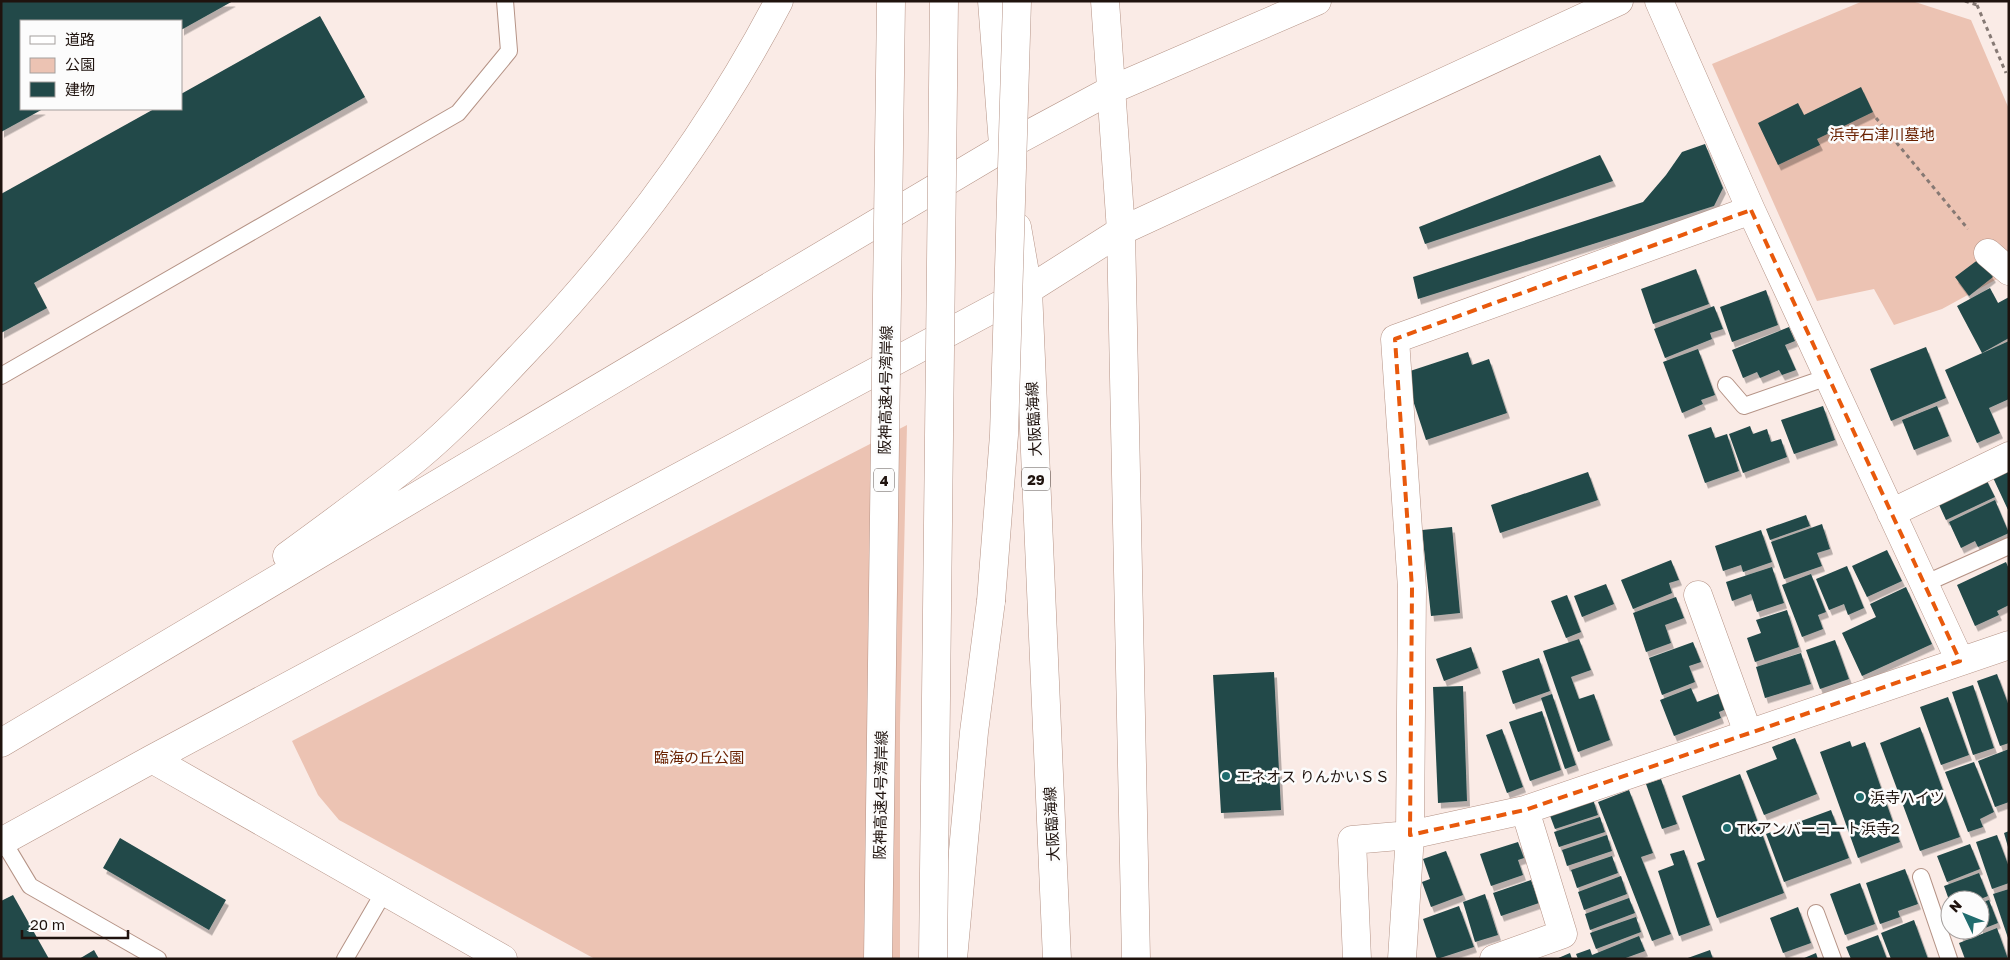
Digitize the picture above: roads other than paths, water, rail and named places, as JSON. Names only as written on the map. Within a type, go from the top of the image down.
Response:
[{"type":"main road","points":[[153,655],[417,457],[484,394],[596,273],[654,201],[708,124],[758,42],[779,1]]},
{"type":"main road","name":"阪神高速4号湾岸線","points":[[878,959],[891,1]]},
{"type":"main road","points":[[933,959],[944,1]]},
{"type":"main road","name":"大阪臨海線","points":[[992,1],[1003,148],[1028,290],[1057,959]]},
{"type":"main road","points":[[953,959],[1000,500],[1017,1]]},
{"type":"main road","points":[[1105,1],[1121,231],[1136,959]]},
{"type":"main road","points":[[1,743],[153,655],[1003,148],[1111,90],[1317,1]]},
{"type":"main road","points":[[2,841],[1028,290],[1121,231],[1619,1]]},
{"type":"main road","points":[[1659,1],[1751,210],[1960,661]]},
{"type":"main road","points":[[1402,959],[1410,835],[1412,588],[1395,338],[1751,210]]},
{"type":"main road","points":[[1988,253],[2009,271]]},
{"type":"main road","points":[[1891,513],[2009,456]]},
{"type":"main road","points":[[1698,595],[1748,733]]},
{"type":"main road","points":[[1357,959],[1352,840],[1410,835],[1525,810],[2009,645]]},
{"type":"main road","points":[[152,759],[503,959]]},
{"type":"main road","points":[[1494,959],[1563,934],[1525,810]]},
{"type":"lane","points":[[1,376],[458,113],[508,51],[505,1]]},
{"type":"lane","points":[[1726,385],[1744,406],[1828,377]]},
{"type":"lane","points":[[1924,584],[2009,546]]},
{"type":"lane","points":[[2,841],[30,886],[158,959]]},
{"type":"lane","points":[[1921,876],[1949,959]]},
{"type":"lane","points":[[344,959],[384,892]]},
{"type":"lane","points":[[1816,912],[1833,959]]},
{"type":"place","name":"エネオス りんかいＳＳ","points":[[1226,776]]},
{"type":"place","name":"浜寺ハイツ","points":[[1860,797]]},
{"type":"place","name":"TKアンバーコート浜寺2","points":[[1727,828]]},
{"type":"park label","name":"浜寺石津川墓地","points":[[1882,134]]},
{"type":"park label","name":"臨海の丘公園","points":[[699,757]]}]
